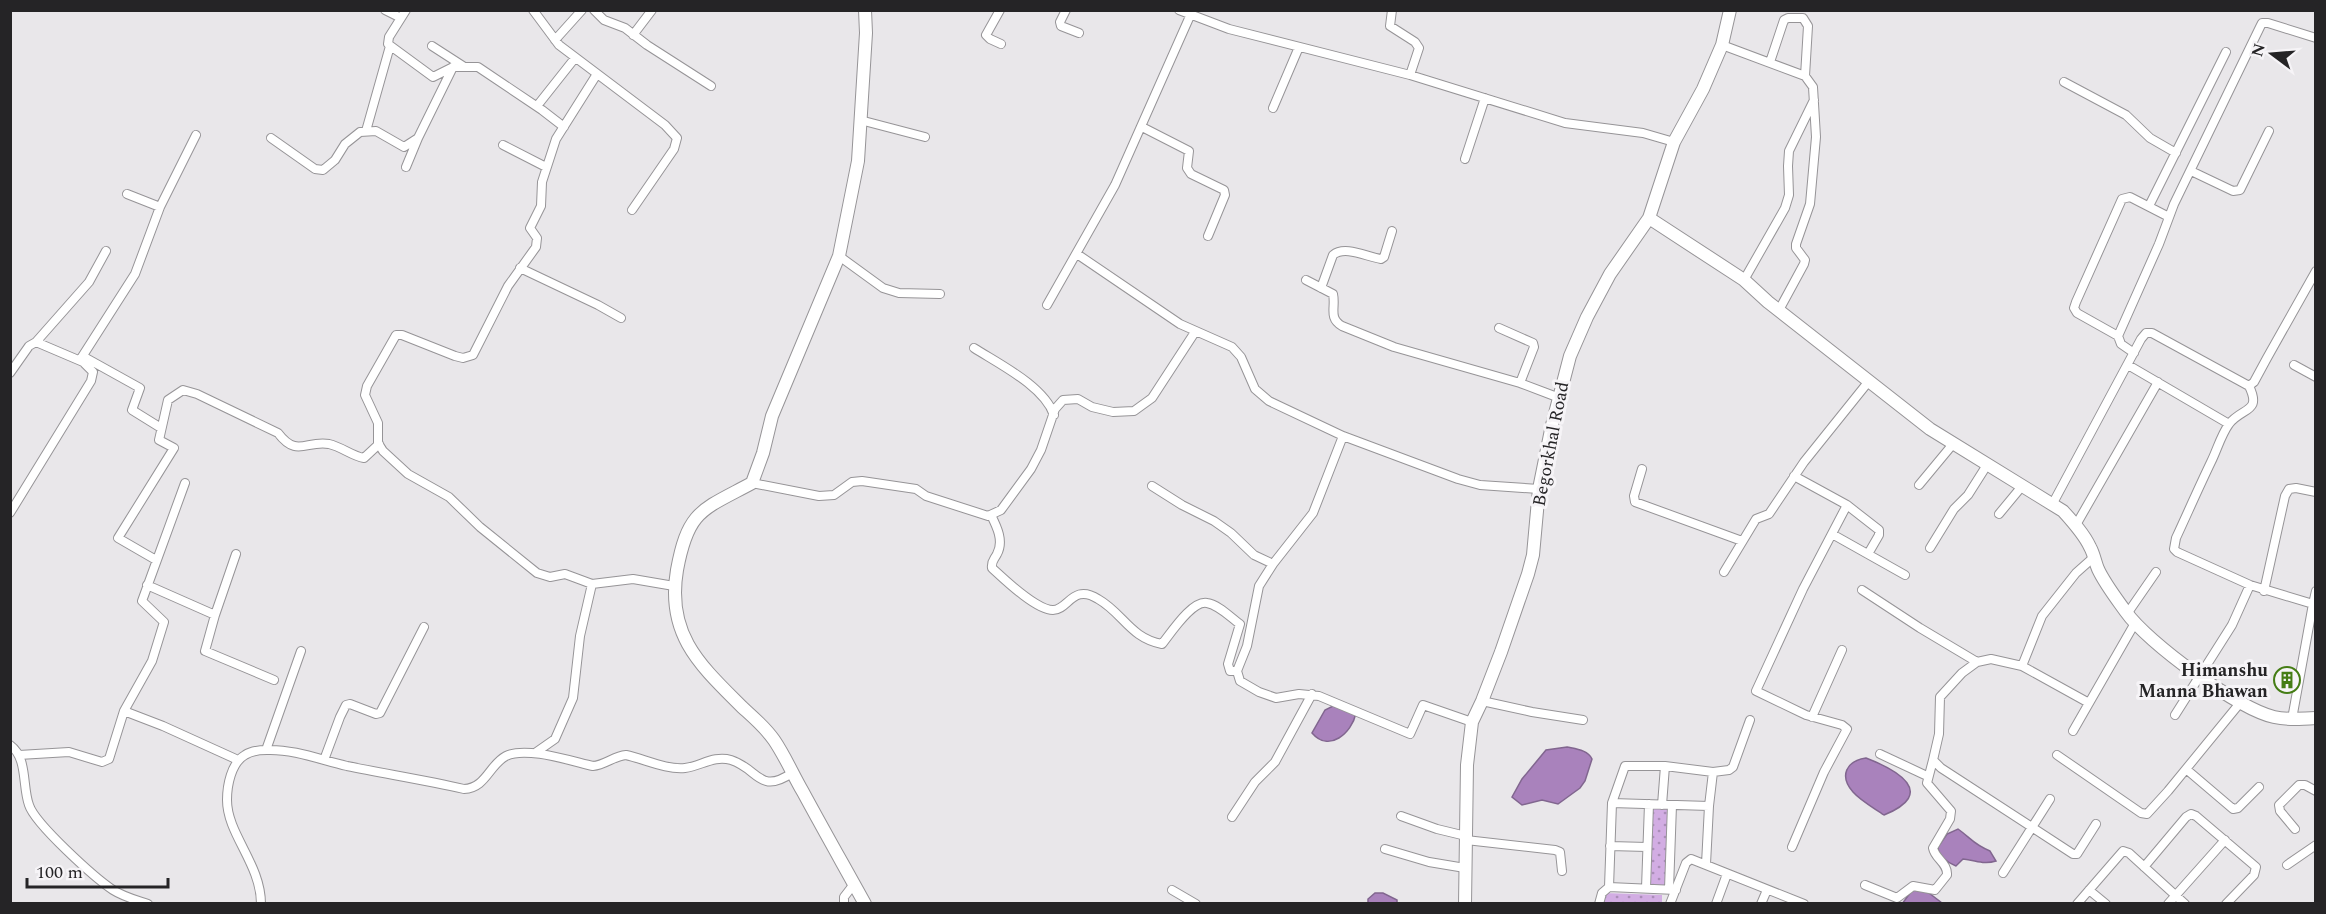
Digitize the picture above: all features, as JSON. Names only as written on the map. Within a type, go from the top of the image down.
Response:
[{"type":"street","points":[[385,10],[404,14],[387,41],[390,46],[433,77],[453,67],[472,66],[483,69],[564,127]]},
{"type":"street","points":[[533,10],[555,40],[575,58],[665,125],[678,138],[674,149],[632,210]]},
{"type":"street","points":[[555,40],[582,10]]},
{"type":"street","points":[[594,10],[604,20],[620,26],[711,86]]},
{"type":"street","points":[[633,35],[652,10]]},
{"type":"street","points":[[752,483],[764,453],[772,416],[840,256],[858,161],[866,33],[865,10]]},
{"type":"street","points":[[1000,10],[986,35],[1001,44]]},
{"type":"street","points":[[1066,10],[1060,24],[1079,33]]},
{"type":"street","points":[[1179,10],[1229,29],[1410,75],[1565,123],[1643,133],[1674,142]]},
{"type":"street","points":[[1392,10],[1390,26],[1419,48],[1410,75]]},
{"type":"street","name":"Begorkhal Road","points":[[1465,903],[1467,765],[1472,722],[1482,701],[1531,565],[1539,489],[1557,397],[1570,356],[1587,317],[1610,274],[1649,218],[1674,142],[1703,89],[1722,45],[1730,10]]},
{"type":"street","points":[[1047,305],[1115,185],[1190,16]]},
{"type":"street","points":[[1770,62],[1784,20],[1803,18],[1808,26],[1805,76]]},
{"type":"street","points":[[2118,336],[2169,217],[2262,23],[2316,38]]},
{"type":"street","points":[[1722,45],[1805,76],[1813,87],[1816,137],[1810,204],[1796,248],[1803,256],[1804,264],[1779,310]]},
{"type":"street","points":[[366,131],[390,46]]},
{"type":"street","points":[[432,46],[464,66]]},
{"type":"street","points":[[1273,108],[1299,47]]},
{"type":"street","points":[[2149,206],[2226,52]]},
{"type":"street","points":[[537,106],[575,58]]},
{"type":"street","points":[[406,167],[453,67]]},
{"type":"street","points":[[597,74],[556,139],[546,167],[541,189],[543,201],[530,228],[537,238],[537,244],[494,312],[476,351],[469,358],[454,356],[402,335],[394,338],[365,391],[378,423],[379,444],[408,474],[449,497],[480,527],[537,573],[550,577],[565,574],[592,584],[633,579],[674,586]]},
{"type":"street","points":[[2064,82],[2126,115],[2150,138],[2176,153]]},
{"type":"street","points":[[1465,159],[1485,98]]},
{"type":"street","points":[[1744,280],[1785,208],[1789,195],[1789,151],[1814,99]]},
{"type":"street","points":[[861,120],[925,137]]},
{"type":"street","points":[[1142,127],[1189,151],[1187,168],[1191,174],[1224,190],[1225,195],[1208,236]]},
{"type":"street","points":[[271,138],[315,169],[323,170],[335,160],[345,144],[360,132],[376,131],[404,147],[418,138]]},
{"type":"street","points":[[2191,171],[2233,191],[2240,190],[2269,131]]},
{"type":"street","points":[[81,358],[135,274],[160,207],[196,135]]},
{"type":"street","points":[[503,145],[546,167]]},
{"type":"street","points":[[127,194],[160,207]]},
{"type":"street","points":[[2134,353],[2121,344],[2118,336],[2077,313],[2074,308],[2122,199],[2130,197],[2169,217]]},
{"type":"street","points":[[1649,218],[1744,280],[1869,381],[1953,444],[2053,503],[2076,525],[2090,547],[2099,570],[2131,618],[2178,660],[2240,703],[2274,717],[2316,718]]},
{"type":"street","points":[[1322,288],[1333,255],[1338,251],[1345,251],[1381,259],[1384,257],[1392,231]]},
{"type":"street","points":[[10,374],[28,346],[36,342],[89,282],[106,251]]},
{"type":"street","points":[[1077,254],[1164,314],[1195,332],[1237,350],[1255,389],[1261,395],[1343,436],[1458,479],[1480,485],[1539,489]]},
{"type":"street","points":[[840,256],[883,288],[900,293],[940,294]]},
{"type":"street","points":[[520,268],[621,318]]},
{"type":"street","points":[[2249,386],[2254,382],[2316,271]]},
{"type":"street","points":[[1306,280],[1333,294],[1333,317],[1336,323],[1342,326],[1394,347],[1520,383],[1557,397]]},
{"type":"street","points":[[1499,328],[1533,343],[1534,347],[1520,383]]},
{"type":"street","points":[[865,903],[774,740],[715,681],[682,635],[675,612],[674,586],[681,547],[696,516],[703,509],[752,483],[812,496],[827,496],[841,491],[852,482],[862,481],[916,489],[926,496],[975,514],[991,515],[1001,510],[1031,469],[1041,450],[1055,409],[1063,400],[1078,399],[1092,407],[1113,412],[1134,411],[1152,398],[1195,332]]},
{"type":"street","points":[[2053,503],[2141,339],[2146,333],[2152,333],[2249,386],[2254,396],[2254,403],[2250,409],[2237,416],[2229,424],[2176,538],[2175,549],[2177,552],[2264,591],[2313,604]]},
{"type":"street","points":[[36,342],[81,358],[140,388],[132,411],[161,428]]},
{"type":"street","points":[[974,348],[1021,378],[1049,402],[1054,415]]},
{"type":"street","points":[[10,513],[91,381],[93,372],[91,367],[81,358]]},
{"type":"street","points":[[2294,365],[2316,377]]},
{"type":"street","points":[[2128,366],[2229,424]]},
{"type":"street","points":[[1724,572],[1756,519],[1772,510],[1794,476],[1869,381]]},
{"type":"street","points":[[2076,525],[2158,382]]},
{"type":"street","points":[[156,560],[118,538],[174,448],[159,440],[168,400],[183,390],[197,394],[278,433],[286,443],[297,447],[327,444],[364,458],[379,444]]},
{"type":"street","points":[[1343,436],[1313,513],[1273,564],[1259,586],[1247,646],[1238,671],[1240,681],[1276,698],[1311,694],[1410,734],[1423,705],[1472,722]]},
{"type":"street","points":[[1919,485],[1953,444]]},
{"type":"street","points":[[1930,548],[1954,509],[1968,495],[1987,465]]},
{"type":"street","points":[[1642,469],[1634,496],[1635,502],[1742,541]]},
{"type":"street","points":[[1794,476],[1847,505],[1880,530],[1868,554]]},
{"type":"street","points":[[19,755],[69,752],[106,761],[109,759],[124,711],[152,661],[164,622],[142,601],[185,483]]},
{"type":"street","points":[[1999,514],[2023,485]]},
{"type":"street","points":[[1152,486],[1175,502],[1214,520],[1254,555],[1273,564]]},
{"type":"street","points":[[2264,591],[2285,496],[2289,489],[2296,488],[2316,492]]},
{"type":"street","points":[[1792,847],[1824,772],[1847,729],[1842,725],[1812,717],[1756,691],[1847,505]]},
{"type":"street","points":[[991,515],[999,536],[999,552],[991,562],[992,568],[1013,587],[1042,607],[1058,609],[1072,596],[1085,594],[1098,598],[1140,637],[1162,644],[1188,612],[1200,603],[1209,603],[1240,624],[1228,664],[1230,671],[1238,671]]},
{"type":"street","points":[[1832,534],[1905,575]]},
{"type":"street","points":[[236,554],[205,651],[274,680]]},
{"type":"street","points":[[2022,666],[2042,616],[2076,573],[2094,557]]},
{"type":"street","points":[[2073,732],[2156,572]]},
{"type":"street","points":[[534,753],[555,739],[573,698],[580,636],[592,584]]},
{"type":"street","points":[[147,585],[215,615]]},
{"type":"street","points":[[2175,715],[2232,625],[2250,585]]},
{"type":"street","points":[[1862,590],[1977,662]]},
{"type":"street","points":[[2292,719],[2313,621],[2316,591]]},
{"type":"street","points":[[324,760],[346,705],[350,704],[376,714],[380,713],[424,627]]},
{"type":"street","points":[[1812,717],[1842,650]]},
{"type":"street","points":[[266,750],[301,651]]},
{"type":"street","points":[[1865,885],[1897,898],[1913,886],[1935,890],[1947,875],[1946,867],[1934,853],[1933,848],[1950,819],[1951,811],[1929,788],[1927,776],[1939,734],[1940,697],[1962,673],[1977,662],[1991,659],[2022,666],[2089,703]]},
{"type":"street","points":[[1232,817],[1255,782],[1275,762],[1311,694]]},
{"type":"street","points":[[1482,701],[1583,720]]},
{"type":"street","points":[[2057,755],[2141,813],[2147,814],[2240,703]]},
{"type":"street","points":[[124,711],[237,760]]},
{"type":"street","points":[[1609,887],[1612,803],[1625,766],[1665,766],[1713,772],[1729,770],[1750,720]]},
{"type":"street","points":[[10,744],[19,755],[28,805],[36,818],[97,878],[115,891],[148,903]]},
{"type":"street","points":[[261,903],[255,869],[234,826],[227,802],[228,785],[237,760],[254,751],[291,752],[464,789],[472,789],[479,785],[500,760],[509,754],[534,753],[593,766],[600,766],[618,755],[626,755],[677,768],[686,768],[719,758],[731,760],[763,780],[774,783],[792,773]]},
{"type":"street","points":[[1880,753],[1927,776]]},
{"type":"street","points":[[1933,760],[1935,764],[2067,851],[2077,854],[2096,824]]},
{"type":"street","points":[[1665,766],[1672,889],[1670,903]]},
{"type":"street","points":[[2186,769],[2233,809],[2238,808],[2259,787]]},
{"type":"street","points":[[1706,864],[1713,772]]},
{"type":"street","points":[[2295,829],[2280,811],[2279,805],[2299,785],[2305,785],[2316,791]]},
{"type":"street","points":[[2003,873],[2050,799]]},
{"type":"street","points":[[1612,803],[1709,806]]},
{"type":"street","points":[[1646,888],[1649,804]]},
{"type":"street","points":[[2144,867],[2191,814],[2196,816],[2256,867],[2254,875],[2226,903]]},
{"type":"street","points":[[1401,816],[1466,838],[1555,850],[1562,856],[1562,871]]},
{"type":"street","points":[[2168,903],[2225,840]]},
{"type":"street","points":[[2287,866],[2316,845]]},
{"type":"street","points":[[1610,846],[1647,847]]},
{"type":"street","points":[[1385,849],[1438,864],[1465,868]]},
{"type":"street","points":[[2077,903],[2123,851],[2129,853],[2185,903]]},
{"type":"street","points":[[1672,889],[1688,860],[1694,859],[1804,903]]},
{"type":"street","points":[[1716,903],[1727,874]]},
{"type":"street","points":[[844,903],[844,897],[854,884]]},
{"type":"street","points":[[1599,903],[1602,893],[1609,887],[1672,889]]},
{"type":"street","points":[[1172,890],[1193,903]]},
{"type":"street","points":[[1761,903],[1767,890]]},
{"type":"street","points":[[2089,890],[2106,903]]},
{"type":"shaded area","points":[[1333,706],[1356,713],[1345,733],[1332,741],[1325,741],[1312,733],[1325,710]]},
{"type":"shaded area","points":[[1567,747],[1585,752],[1592,759],[1585,781],[1580,788],[1558,804],[1542,800],[1522,805],[1512,797],[1522,779],[1546,750]]},
{"type":"shaded area","points":[[1866,758],[1900,776],[1910,790],[1908,798],[1900,807],[1884,815],[1856,795],[1846,780],[1849,766]]},
{"type":"shaded area","points":[[1650,806],[1670,807],[1667,887],[1648,887]]},
{"type":"shaded area","points":[[1958,829],[1976,844],[1990,851],[1996,861],[1963,859],[1956,866],[1944,859],[1938,847],[1947,834]]},
{"type":"shaded area","points":[[1913,889],[1925,890],[1942,903],[1902,904]]},
{"type":"shaded area","points":[[1375,893],[1383,893],[1397,900],[1397,903],[1368,903],[1368,899]]},
{"type":"shaded area","points":[[1604,893],[1662,895],[1662,903],[1603,904]]},
{"type":"place","name":"Himanshu Manna Bhawan","points":[[2287,680]]}]
